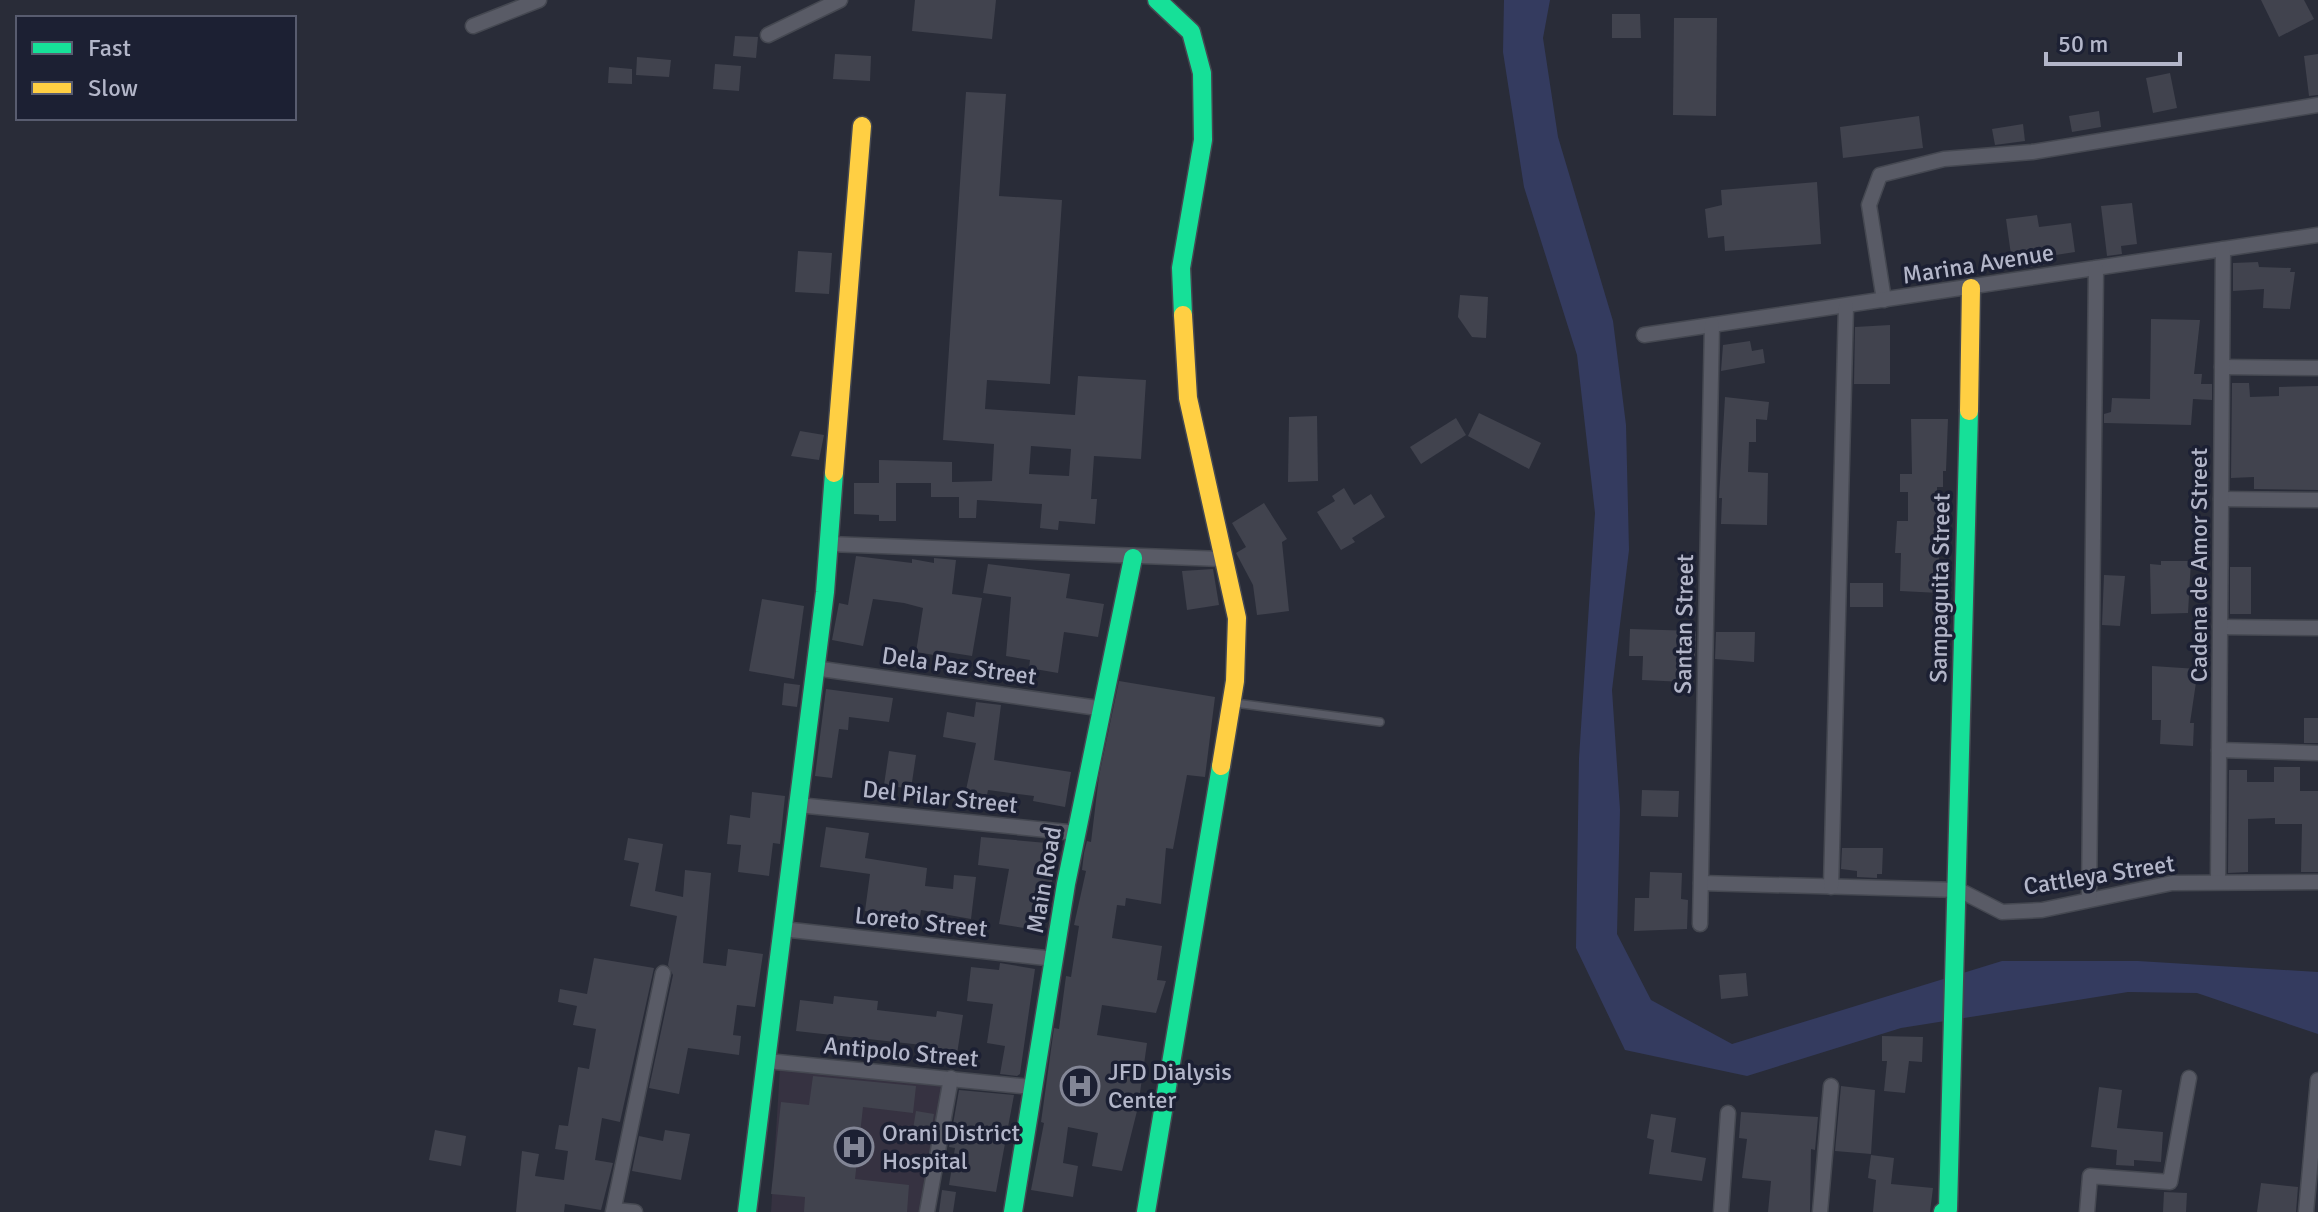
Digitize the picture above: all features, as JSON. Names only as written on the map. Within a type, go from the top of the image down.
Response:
[{"type":"street","points":[[473,26],[539,0]]},
{"type":"street","points":[[768,35],[840,0]]},
{"type":"street","points":[[1146,1212],[1232,703],[1237,618],[1188,398],[1181,268],[1203,140],[1202,73],[1191,32],[1157,0]]},
{"type":"street","points":[[1884,300],[1869,205],[1880,175],[1944,159],[2047,150],[2318,105]]},
{"type":"street","points":[[747,1212],[829,544],[862,126]]},
{"type":"street","name":"Marina Avenue","points":[[1644,335],[2318,235]]},
{"type":"street","name":"Cadena de Amor Street","points":[[2218,882],[2223,249]]},
{"type":"street","points":[[2089,899],[2096,268]]},
{"type":"street","name":"Sampaguita Street","points":[[1943,1212],[1948,1209],[1959,890],[1971,288]]},
{"type":"street","points":[[1831,887],[1846,306]]},
{"type":"street","name":"Santan Street","points":[[1700,924],[1712,325]]},
{"type":"street","points":[[2222,367],[2318,368]]},
{"type":"street","points":[[2221,499],[2318,500]]},
{"type":"street","points":[[829,544],[1222,559]]},
{"type":"street","name":"Main Road","points":[[1013,1212],[1031,1087],[1098,708],[1133,558]]},
{"type":"street","points":[[2220,627],[2318,628]]},
{"type":"street","name":"Dela Paz Street","points":[[814,668],[1098,708]]},
{"type":"street","points":[[2219,750],[2318,753]]},
{"type":"street","name":"Del Pilar Street","points":[[798,805],[1077,833]]},
{"type":"street","name":"Cattleya Street","points":[[1701,883],[1959,890],[2002,912],[2042,910],[2172,883],[2318,882]]},
{"type":"street","name":"Loreto Street","points":[[782,929],[1055,959]]},
{"type":"street","points":[[635,1212],[613,1211],[663,973]]},
{"type":"street","name":"Antipolo Street","points":[[767,1061],[1031,1087]]},
{"type":"street","points":[[927,1212],[951,1078]]},
{"type":"street","points":[[2087,1212],[2090,1176],[2170,1182],[2189,1078]]},
{"type":"street","points":[[2306,1212],[2318,1080]]},
{"type":"street","points":[[1820,1212],[1831,1086]]},
{"type":"street","points":[[1721,1212],[1728,1113]]},
{"type":"lane","points":[[1232,703],[1380,722]]},
{"type":"shaded area","name":"Orani District Hospital","points":[[780,1068],[944,1083],[922,1212],[771,1212]]},
{"type":"water","points":[[1504,0],[1550,0],[1543,38],[1558,137],[1613,321],[1626,425],[1629,550],[1612,690],[1620,810],[1617,934],[1651,1000],[1732,1044],[2002,961],[2138,961],[2318,972],[2318,1034],[2197,993],[2128,992],[1901,1028],[1747,1076],[1625,1050],[1576,948],[1579,758],[1595,513],[1577,355],[1524,187],[1503,52]]},
{"type":"building","points":[[915,0],[996,0],[992,39],[912,31]]},
{"type":"building","points":[[2261,0],[2304,0],[2314,19],[2279,37]]},
{"type":"building","points":[[1612,14],[1640,14],[1641,38],[1612,38]]},
{"type":"building","points":[[1674,18],[1717,18],[1716,116],[1673,115]]},
{"type":"building","points":[[735,36],[758,37],[756,58],[733,56]]},
{"type":"building","points":[[835,54],[871,56],[870,81],[833,79]]},
{"type":"building","points":[[2318,54],[2318,95],[2309,96],[2304,56]]},
{"type":"building","points":[[637,57],[671,60],[669,77],[636,75]]},
{"type":"building","points":[[715,64],[741,66],[739,91],[713,89]]},
{"type":"building","points":[[609,67],[632,69],[632,84],[608,83]]},
{"type":"building","points":[[2170,73],[2177,108],[2153,113],[2146,78]]},
{"type":"building","points":[[966,92],[1006,94],[999,196],[1062,200],[1050,384],[987,380],[985,409],[1075,415],[1078,376],[1146,380],[1141,459],[1094,456],[1091,499],[1097,499],[1095,524],[1059,521],[1058,530],[1040,528],[1042,504],[977,500],[976,518],[959,518],[959,497],[931,497],[931,483],[896,483],[896,521],[879,521],[879,515],[854,514],[854,483],[879,483],[879,460],[952,462],[952,482],[992,481],[994,444],[943,440]],"holes":[[[1031,446],[1071,449],[1069,476],[1029,474]]]},
{"type":"building","points":[[2099,111],[2101,127],[2072,132],[2069,116]]},
{"type":"building","points":[[1919,116],[1923,148],[1843,158],[1840,127]]},
{"type":"building","points":[[2023,124],[2025,141],[1995,145],[1992,129]]},
{"type":"building","points":[[1817,182],[1821,244],[1725,251],[1724,236],[1708,238],[1705,209],[1722,205],[1721,190]]},
{"type":"building","points":[[2132,203],[2137,244],[2121,246],[2122,254],[2107,256],[2101,206]]},
{"type":"building","points":[[2037,215],[2039,227],[2071,223],[2075,252],[2043,257],[2044,265],[2013,269],[2006,219]]},
{"type":"building","points":[[798,251],[832,253],[829,294],[795,292]]},
{"type":"building","points":[[2258,262],[2259,267],[2291,268],[2290,272],[2295,272],[2290,309],[2263,308],[2264,289],[2233,291],[2233,263]]},
{"type":"building","points":[[1460,295],[1488,297],[1486,338],[1472,337],[1458,317]]},
{"type":"building","points":[[2151,319],[2200,320],[2194,374],[2202,374],[2201,384],[2212,384],[2212,400],[2193,399],[2191,425],[2104,423],[2104,414],[2111,412],[2112,398],[2150,399]]},
{"type":"building","points":[[1890,325],[1890,384],[1854,384],[1855,327]]},
{"type":"building","points":[[1750,341],[1752,351],[1763,349],[1765,363],[1721,371],[1723,345]]},
{"type":"building","points":[[2232,383],[2249,383],[2250,397],[2279,396],[2279,387],[2318,386],[2318,490],[2254,489],[2254,477],[2231,478]]},
{"type":"building","points":[[1725,397],[1769,402],[1767,420],[1756,419],[1756,442],[1749,442],[1748,472],[1768,473],[1767,525],[1721,524],[1722,498],[1719,498]]},
{"type":"building","points":[[1479,413],[1541,443],[1529,469],[1468,436]]},
{"type":"building","points":[[1317,416],[1318,481],[1288,482],[1289,417]]},
{"type":"building","points":[[1456,418],[1466,435],[1421,464],[1410,447]]},
{"type":"building","points":[[1911,419],[1948,419],[1946,471],[1943,471],[1943,487],[1937,487],[1940,593],[1900,591],[1901,553],[1895,553],[1897,521],[1908,521],[1908,492],[1900,492],[1900,474],[1912,474]]},
{"type":"building","points":[[800,431],[824,435],[819,460],[791,456]]},
{"type":"building","points":[[1344,488],[1354,505],[1371,494],[1385,517],[1352,538],[1355,542],[1341,550],[1317,512],[1335,501],[1332,496]]},
{"type":"building","points":[[1264,503],[1287,539],[1282,542],[1289,611],[1257,615],[1253,585],[1236,553],[1246,547],[1232,523]]},
{"type":"building","points":[[856,556],[912,563],[912,559],[934,563],[934,558],[956,560],[952,594],[982,598],[972,656],[940,651],[940,656],[916,652],[923,608],[873,599],[863,646],[832,640],[839,603],[848,605]]},
{"type":"building","points":[[2161,561],[2191,561],[2188,613],[2151,614],[2150,564],[2161,565]]},
{"type":"building","points":[[988,564],[1070,574],[1066,598],[1104,604],[1098,637],[1064,632],[1058,673],[1029,668],[1030,660],[1006,656],[1011,597],[983,593]]},
{"type":"building","points":[[2230,567],[2251,567],[2251,614],[2230,614]]},
{"type":"building","points":[[1213,569],[1219,605],[1187,610],[1182,571]]},
{"type":"building","points":[[2104,575],[2125,576],[2120,626],[2102,625]]},
{"type":"building","points":[[1850,583],[1883,583],[1883,607],[1850,607]]},
{"type":"building","points":[[762,599],[804,606],[794,679],[749,671]]},
{"type":"building","points":[[1630,629],[1696,631],[1695,658],[1686,658],[1685,682],[1642,680],[1643,656],[1629,656]]},
{"type":"building","points":[[1716,632],[1755,632],[1754,662],[1715,659]]},
{"type":"building","points":[[2152,666],[2198,669],[2190,723],[2194,723],[2193,746],[2160,744],[2161,720],[2152,720]]},
{"type":"building","points":[[1119,681],[1215,697],[1205,777],[1187,775],[1173,849],[1166,848],[1161,904],[1126,898],[1125,906],[1117,905],[1112,938],[1162,946],[1157,980],[1166,981],[1156,1013],[1102,1005],[1097,1035],[1147,1043],[1138,1107],[1122,1171],[1092,1166],[1098,1133],[1068,1127],[1063,1163],[1078,1166],[1073,1197],[1031,1190],[1044,1123],[1041,1122],[1054,1028],[1059,1029],[1066,976],[1071,977],[1079,926],[1074,925],[1086,871],[1082,870],[1084,853],[1087,841],[1091,842],[1099,776]]},
{"type":"building","points":[[784,683],[800,685],[797,707],[782,705]]},
{"type":"building","points":[[826,689],[893,698],[889,722],[849,717],[848,730],[839,729],[832,778],[815,776]]},
{"type":"building","points":[[976,702],[1001,705],[994,760],[1071,772],[1065,807],[1033,801],[1034,796],[988,790],[987,795],[966,790],[976,743],[943,737],[947,712],[974,717]]},
{"type":"building","points":[[2304,718],[2318,718],[2318,743],[2304,743]]},
{"type":"building","points":[[889,751],[916,755],[911,789],[884,785]]},
{"type":"building","points":[[2274,767],[2300,767],[2300,791],[2318,791],[2318,872],[2301,872],[2302,824],[2275,824],[2275,818],[2248,819],[2248,872],[2228,873],[2229,770],[2247,770],[2247,782],[2274,782]]},
{"type":"building","points":[[1642,790],[1679,791],[1678,817],[1641,816]]},
{"type":"building","points":[[752,792],[785,796],[780,844],[773,843],[769,876],[738,872],[741,845],[727,844],[730,815],[750,818]]},
{"type":"building","points":[[826,827],[869,833],[865,858],[927,868],[925,886],[953,889],[954,875],[976,877],[971,919],[921,910],[920,916],[865,911],[870,874],[820,867]]},
{"type":"building","points":[[981,837],[1058,844],[1044,931],[999,924],[1009,869],[978,865]]},
{"type":"building","points":[[628,838],[663,844],[655,891],[683,897],[685,870],[711,873],[703,963],[726,966],[728,949],[763,954],[755,1007],[737,1005],[733,1035],[741,1036],[739,1055],[688,1048],[679,1094],[649,1088],[673,975],[668,965],[677,916],[630,906],[639,863],[624,860]]},
{"type":"building","points":[[1842,848],[1883,848],[1882,874],[1877,874],[1877,878],[1857,877],[1857,871],[1841,869]]},
{"type":"building","points":[[1650,872],[1682,873],[1681,899],[1688,900],[1687,929],[1634,931],[1635,898],[1649,898]]},
{"type":"building","points":[[594,958],[654,968],[620,1122],[602,1118],[595,1160],[613,1163],[601,1210],[565,1204],[564,1212],[516,1212],[522,1151],[539,1154],[535,1176],[564,1180],[568,1151],[555,1149],[559,1125],[568,1126],[578,1067],[589,1069],[596,1029],[573,1025],[577,1006],[558,1002],[560,989],[587,994]]},
{"type":"building","points":[[1000,963],[1035,969],[1020,1074],[1017,1076],[1000,1074],[1005,1046],[987,1043],[993,1004],[967,1001],[971,967],[999,970]]},
{"type":"building","points":[[1746,973],[1748,996],[1721,999],[1719,975]]},
{"type":"building","points":[[834,996],[878,1001],[877,1010],[936,1017],[937,1011],[963,1015],[955,1067],[929,1063],[931,1046],[796,1031],[800,1000],[833,1004]]},
{"type":"building","points":[[1882,1036],[1923,1037],[1922,1062],[1909,1061],[1905,1093],[1884,1091],[1887,1061],[1882,1061]]},
{"type":"building","points":[[813,1076],[916,1086],[913,1113],[863,1107],[855,1179],[909,1185],[907,1212],[804,1212],[805,1197],[771,1194],[781,1102],[809,1105]]},
{"type":"building","points":[[1841,1086],[1875,1090],[1871,1154],[1835,1151]]},
{"type":"building","points":[[2099,1087],[2122,1090],[2117,1128],[2163,1132],[2161,1162],[2134,1160],[2134,1166],[2116,1165],[2117,1150],[2091,1147]]},
{"type":"building","points":[[959,1090],[1014,1095],[996,1192],[949,1185],[955,1148],[949,1147]]},
{"type":"building","points":[[916,1111],[934,1114],[929,1144],[911,1141]]},
{"type":"building","points":[[1741,1112],[1818,1117],[1815,1150],[1811,1149],[1810,1212],[1768,1212],[1771,1181],[1742,1178],[1747,1139],[1739,1138]]},
{"type":"building","points":[[1651,1114],[1676,1118],[1671,1152],[1706,1158],[1702,1181],[1649,1174],[1654,1140],[1647,1138]]},
{"type":"building","points":[[435,1130],[466,1136],[461,1166],[429,1160]]},
{"type":"building","points":[[665,1130],[690,1134],[681,1180],[632,1171],[639,1136],[663,1141]]},
{"type":"building","points":[[1871,1155],[1894,1158],[1891,1184],[1933,1188],[1930,1212],[1873,1212],[1876,1180],[1868,1178]]},
{"type":"building","points":[[2261,1183],[2298,1187],[2296,1212],[2257,1212]]},
{"type":"building","points":[[942,1190],[956,1192],[953,1212],[939,1212]]},
{"type":"building","points":[[2164,1192],[2187,1193],[2186,1212],[2163,1212]]},
{"type":"traffic: fast","points":[[1157,0],[1191,32],[1202,73],[1203,140],[1181,268],[1183,315]]},
{"type":"traffic: fast","points":[[1943,1212],[1948,1209],[1969,411]]},
{"type":"traffic: fast","points":[[747,1212],[825,592],[834,473]]},
{"type":"traffic: fast","points":[[1013,1212],[1066,884],[1133,558]]},
{"type":"traffic: fast","points":[[1146,1212],[1221,766]]},
{"type":"traffic: slow","points":[[834,473],[862,126]]},
{"type":"traffic: slow","points":[[1969,411],[1971,288]]},
{"type":"traffic: slow","points":[[1183,315],[1188,398],[1237,618],[1235,681],[1221,766]]},
{"type":"place","name":"JFD Dialysis Center","points":[[1080,1086]]},
{"type":"place","name":"Orani District Hospital","points":[[854,1147]]}]
